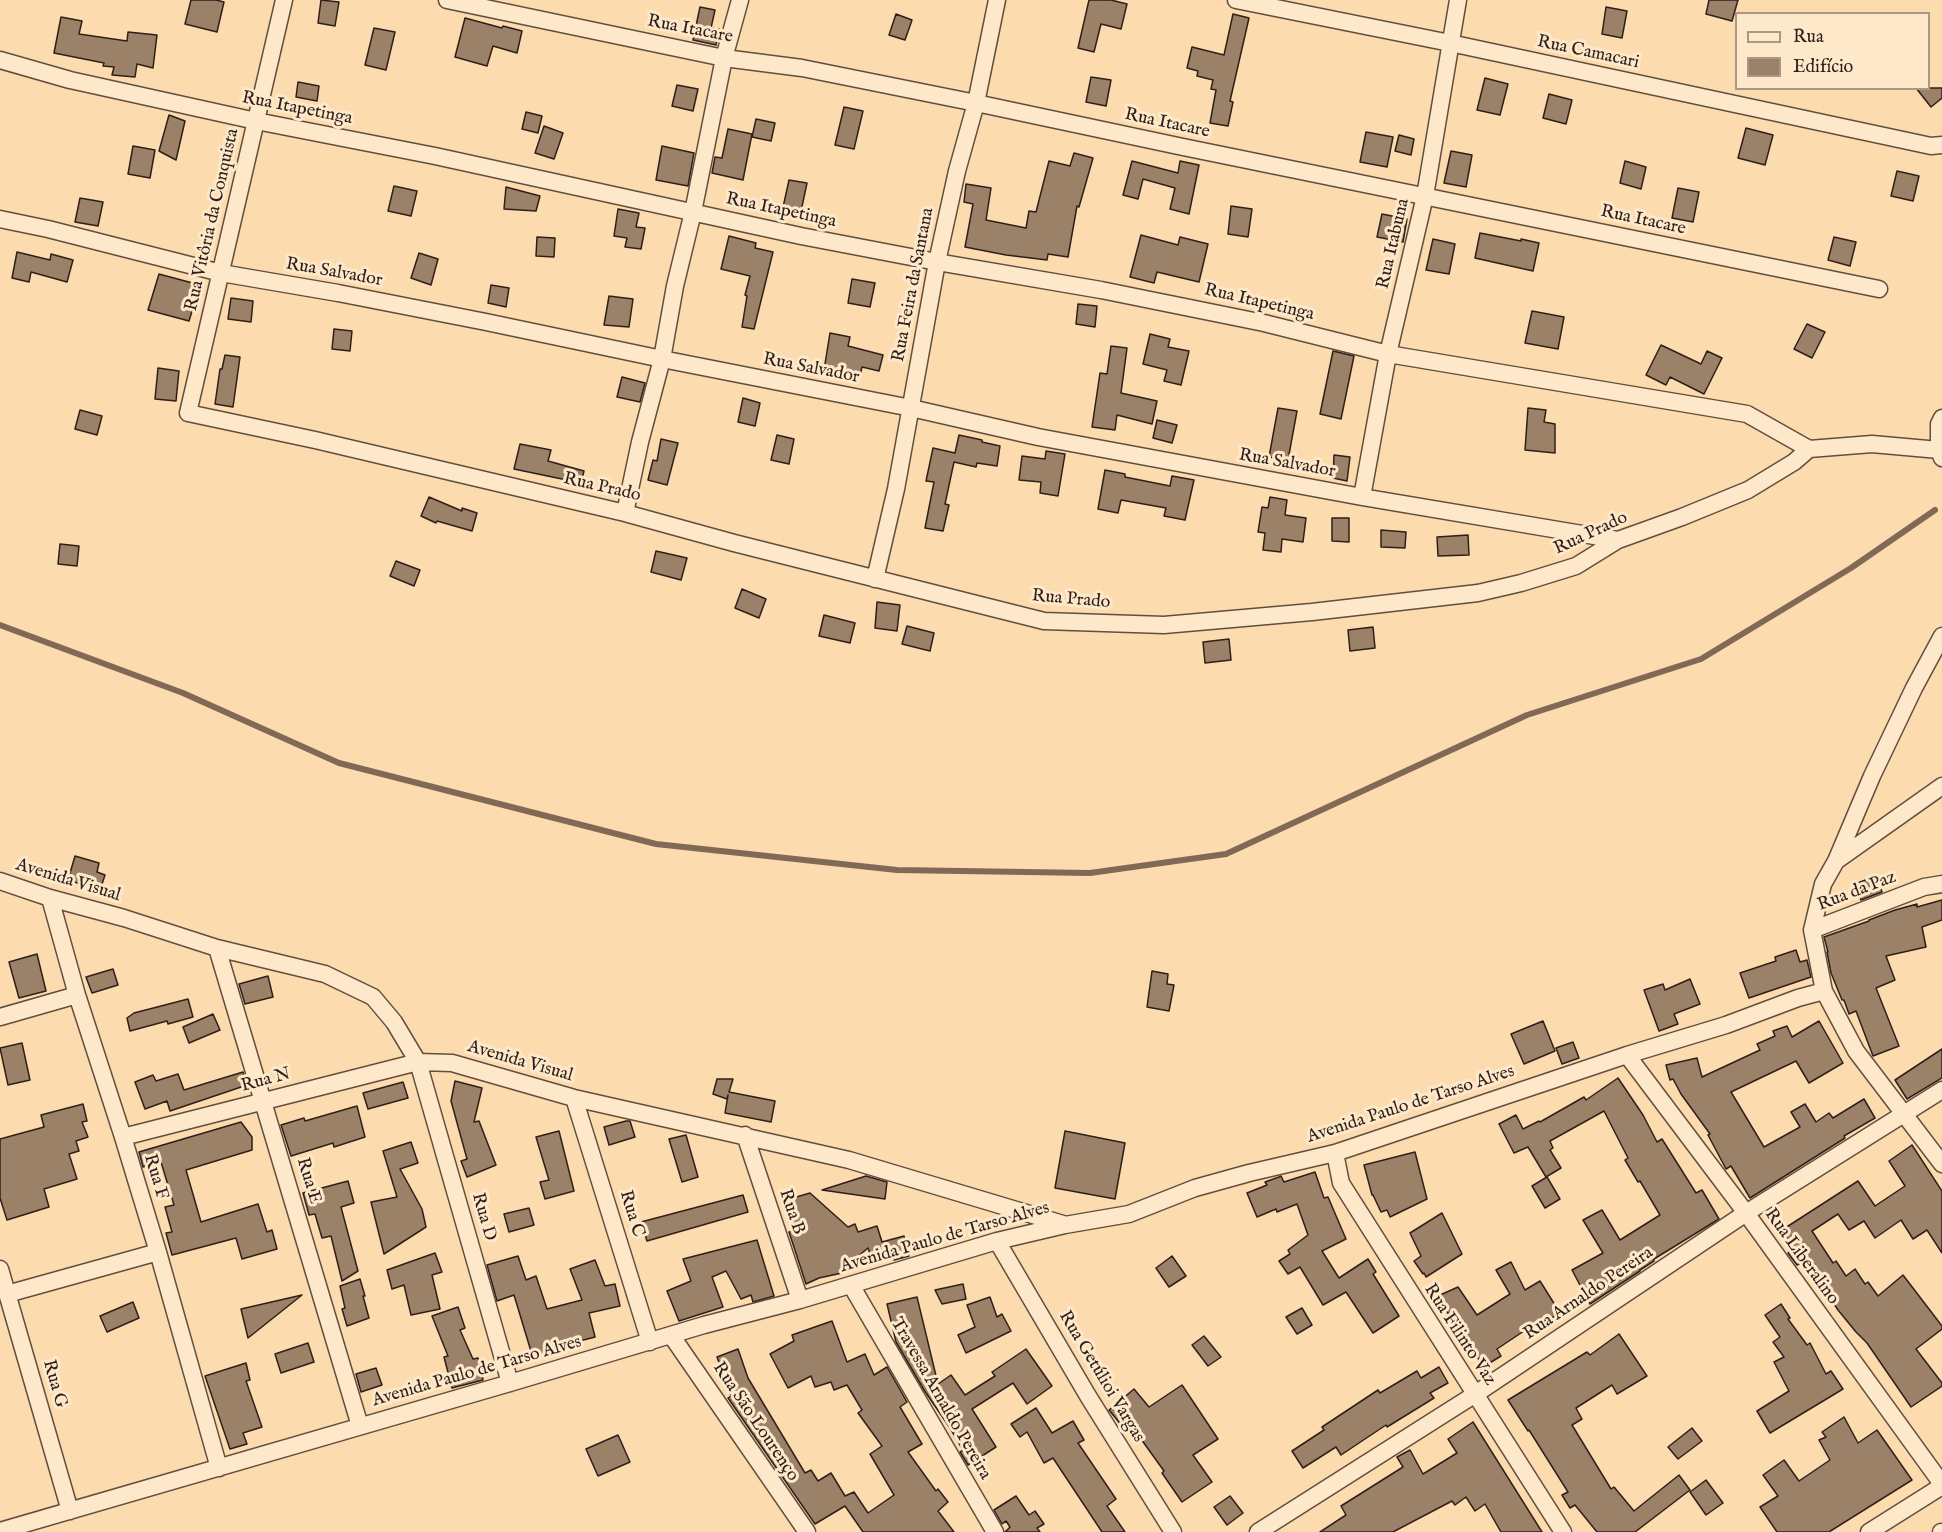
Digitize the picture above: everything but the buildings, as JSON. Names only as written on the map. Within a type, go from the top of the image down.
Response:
[{"type":"street","name":"Rua Vitôria da Conquista","points":[[188,413],[284,0]]},
{"type":"street","name":"Rua Itacare","points":[[447,0],[724,58],[802,68],[1879,288]]},
{"type":"street","points":[[625,513],[640,442],[662,359],[675,286],[693,212],[724,58],[740,0]]},
{"type":"street","name":"Rua Feira da Santana","points":[[875,579],[896,489],[937,262],[957,171],[976,103],[998,0]]},
{"type":"street","name":"Rua Camacari","points":[[1236,0],[1937,145]]},
{"type":"street","name":"Rua Itabuna","points":[[1362,497],[1388,354],[1425,196],[1458,0]]},
{"type":"street","name":"Rua Itapetinga","points":[[0,60],[70,80],[256,122],[435,156],[801,236],[1101,290],[1264,323],[1388,354],[1747,414],[1809,449]]},
{"type":"street","name":"Rua Salvador","points":[[0,219],[221,273],[474,320],[911,408],[1038,437],[1362,497],[1618,540]]},
{"type":"street","name":"Rua Prado","points":[[188,413],[315,440],[625,513],[1044,621],[1164,625],[1312,612],[1478,593],[1521,583],[1576,566],[1618,540],[1748,490],[1794,462],[1809,449]]},
{"type":"street","points":[[1809,449],[1872,444],[1941,454],[1939,424],[1942,418]]},
{"type":"street","points":[[1812,930],[1817,901],[1823,884],[1836,861],[1872,776],[1914,688],[1942,636]]},
{"type":"street","points":[[1836,861],[1942,786]]},
{"type":"street","name":"Avenida Visual","points":[[0,881],[217,948],[325,974],[373,997],[394,1022],[418,1062],[452,1063],[574,1098],[849,1160],[1065,1225]]},
{"type":"street","name":"Rua da Paz","points":[[1824,992],[1812,930],[1924,887],[1942,884]]},
{"type":"street","name":"Rua F","points":[[50,898],[76,994],[158,1252],[219,1468]]},
{"type":"street","name":"Rua E","points":[[217,948],[360,1426]]},
{"type":"street","points":[[1824,992],[1856,1051],[1942,1164]]},
{"type":"street","name":"Avenida Paulo de Tarso Alves","points":[[0,1531],[671,1335],[801,1300],[997,1241],[1065,1225],[1129,1214],[1195,1188],[1335,1153],[1798,998],[1824,992]]},
{"type":"street","points":[[0,1017],[76,994]]},
{"type":"street","name":"Rua Liberalino","points":[[1627,1055],[1746,1213],[1942,1485]]},
{"type":"street","name":"Rua N","points":[[123,1137],[418,1062]]},
{"type":"street","name":"Rua D","points":[[418,1062],[510,1383]]},
{"type":"street","name":"Rua Arnaldo Pereira","points":[[1258,1532],[1474,1395],[1746,1213],[1942,1090]]},
{"type":"street","name":"Rua C","points":[[574,1098],[650,1342]]},
{"type":"street","name":"Rua B","points":[[745,1136],[801,1300]]},
{"type":"street","name":"Rua Filinto Vaz","points":[[1335,1153],[1341,1183],[1563,1532]]},
{"type":"street","name":"Rua Getúlioi Vargas","points":[[997,1241],[1088,1396],[1173,1532]]},
{"type":"street","points":[[7,1294],[158,1252]]},
{"type":"street","name":"Rua G","points":[[0,1269],[70,1511]]},
{"type":"street","name":"Travessa Arnaldo Pereira","points":[[851,1285],[994,1532]]},
{"type":"street","name":"Rua São Lourenço","points":[[671,1335],[807,1532]]},
{"type":"street","points":[[1869,1532],[1942,1485]]},
{"type":"waterway","points":[[0,625],[183,693],[339,763],[656,844],[897,870],[1090,873],[1226,854],[1527,715],[1701,659],[1851,568],[1935,510]]}]
